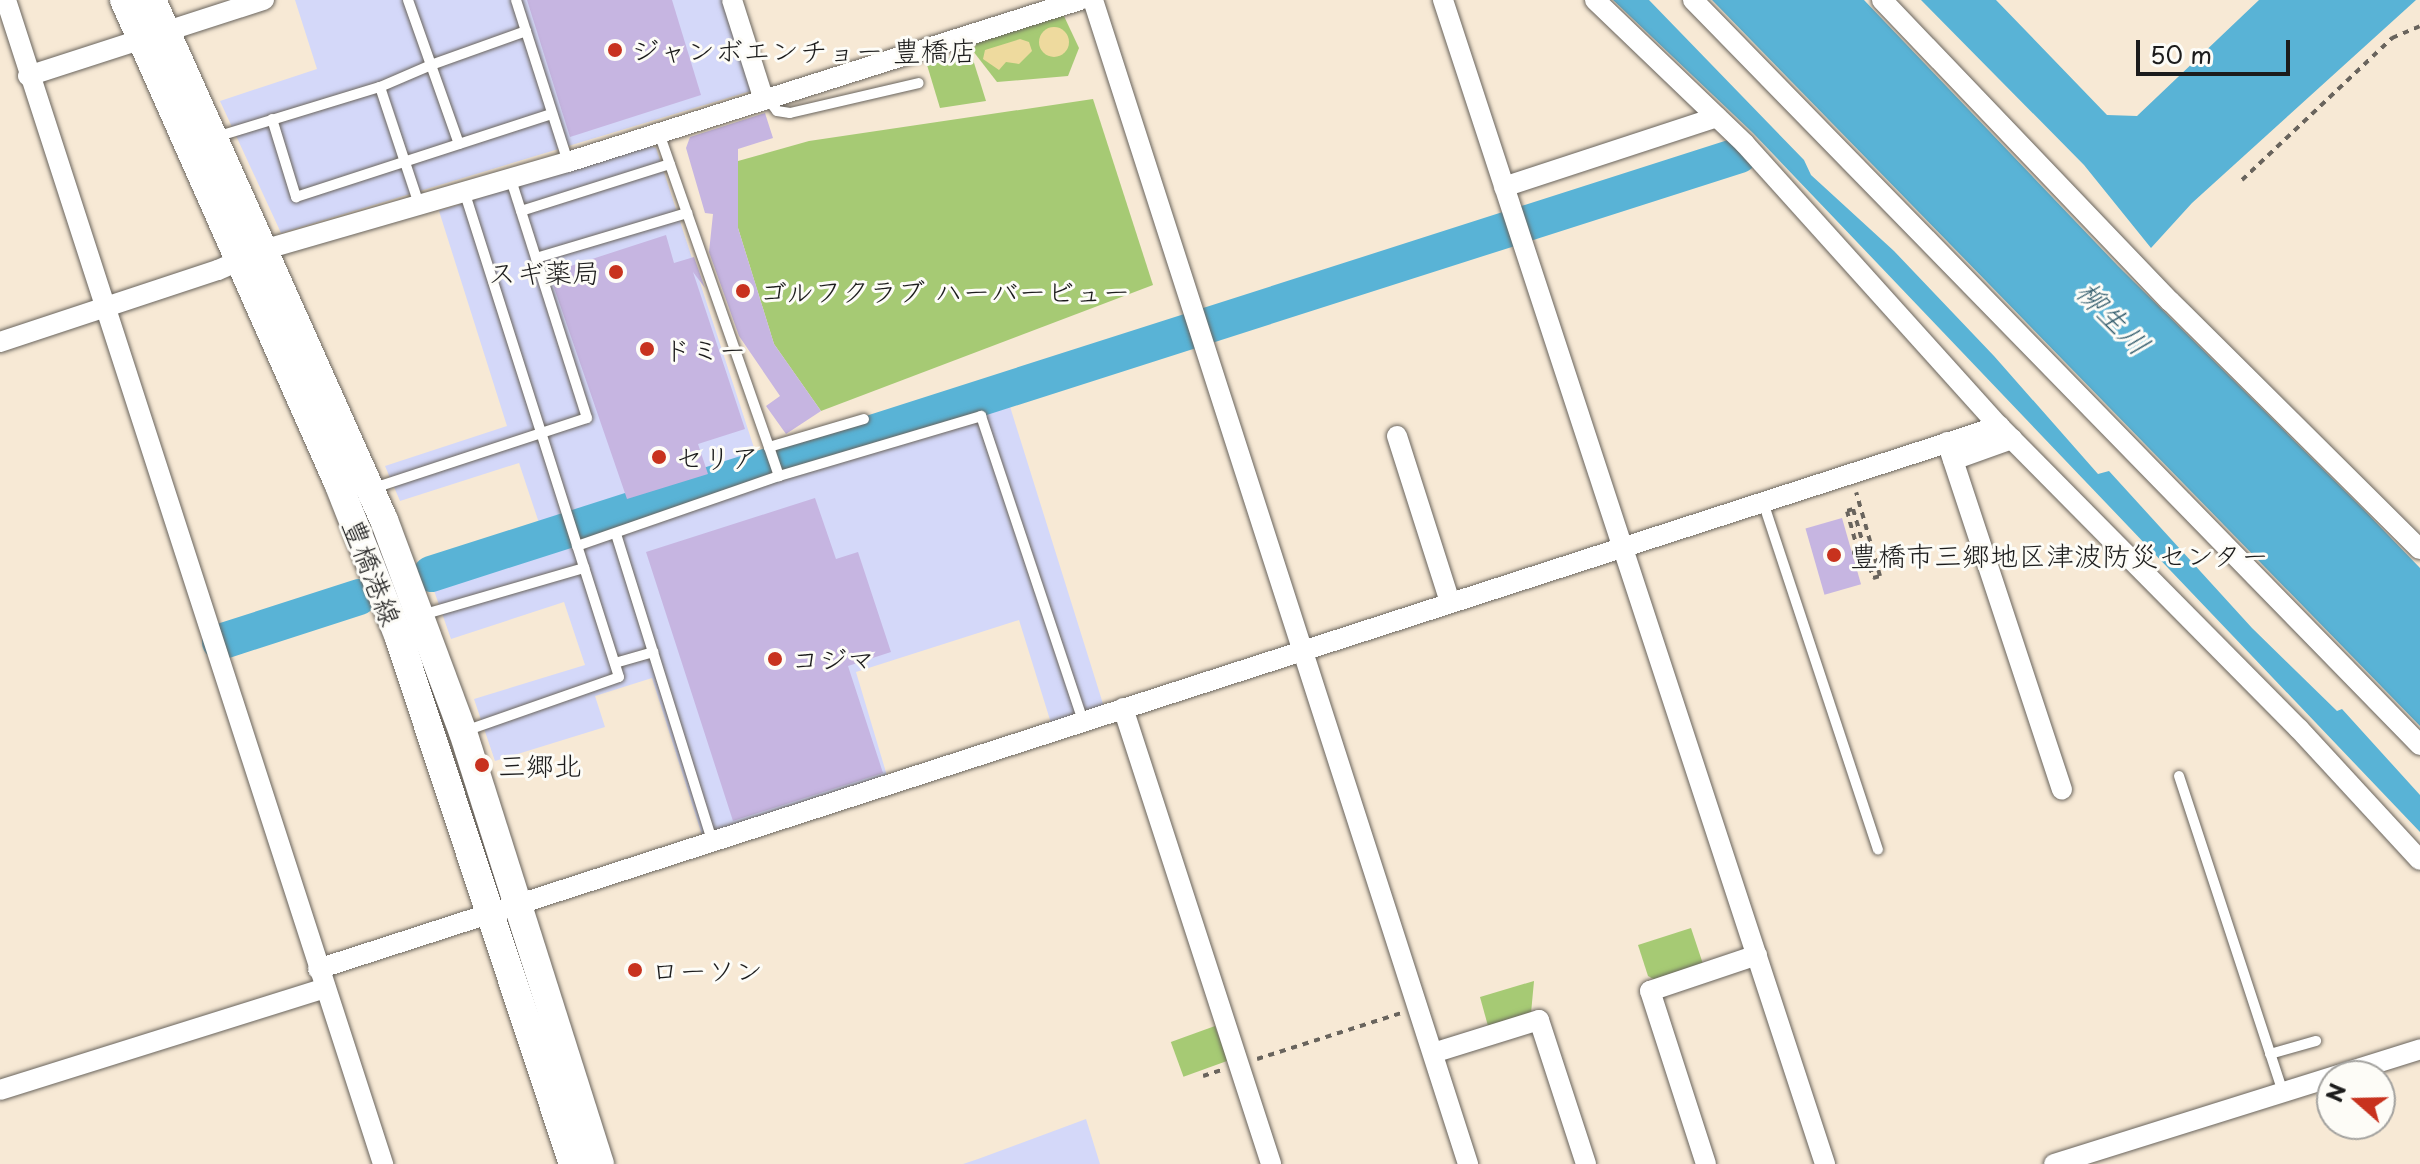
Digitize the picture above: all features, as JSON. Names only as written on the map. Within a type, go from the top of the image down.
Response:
[{"type":"main road","name":"豊橋港線","points":[[124,0],[154,35],[214,138],[372,488],[463,732],[600,1164]]},
{"type":"main road","name":"豊橋港線","points":[[152,0],[154,35],[240,260],[399,638],[573,1164]]},
{"type":"street","points":[[6,0],[101,310],[383,1164]]},
{"type":"street","points":[[28,76],[264,0]]},
{"type":"street","points":[[732,0],[766,100]]},
{"type":"street","points":[[0,342],[101,310],[266,249],[511,180],[1080,0]]},
{"type":"street","points":[[1093,0],[1468,1164]]},
{"type":"street","points":[[1443,0],[1825,1164]]},
{"type":"street","points":[[1595,0],[1717,117],[2006,432],[2289,718],[2420,860]]},
{"type":"street","points":[[1693,0],[2420,745]]},
{"type":"street","points":[[1882,0],[2170,301],[2420,549]]},
{"type":"street","points":[[1504,187],[1717,117]]},
{"type":"street","points":[[0,1090],[322,978],[518,901],[1763,502],[1950,451],[2006,432]]},
{"type":"street","points":[[1397,436],[1450,602]]},
{"type":"street","points":[[1950,451],[2062,789]]},
{"type":"street","points":[[1123,708],[1271,1164]]},
{"type":"street","points":[[1706,1164],[1650,991],[1757,955]]},
{"type":"street","points":[[1433,1053],[1539,1020],[1586,1164]]},
{"type":"street","points":[[2054,1164],[2420,1049]]},
{"type":"lane","points":[[408,0],[459,144]]},
{"type":"lane","points":[[516,0],[568,162]]},
{"type":"lane","points":[[214,138],[380,87],[526,31]]},
{"type":"lane","points":[[766,100],[777,111],[790,113],[919,83]]},
{"type":"lane","points":[[380,87],[420,207]]},
{"type":"lane","points":[[272,119],[296,197],[552,114]]},
{"type":"lane","points":[[659,133],[774,463]]},
{"type":"lane","points":[[521,211],[670,164]]},
{"type":"lane","points":[[372,488],[587,418],[511,180]]},
{"type":"lane","points":[[463,732],[619,677],[465,194]]},
{"type":"lane","points":[[536,258],[687,213]]},
{"type":"lane","points":[[774,463],[981,416],[1083,721]]},
{"type":"lane","points":[[576,541],[616,534],[864,419]]},
{"type":"lane","points":[[1763,502],[1878,849]]},
{"type":"lane","points":[[616,534],[712,841]]},
{"type":"lane","points":[[420,615],[584,568]]},
{"type":"lane","points":[[615,663],[653,652]]},
{"type":"lane","points":[[2179,776],[2282,1090]]},
{"type":"lane","points":[[2270,1054],[2316,1041]]},
{"type":"path","points":[[2242,180],[2392,38],[2420,26]]},
{"type":"path","points":[[1852,553],[1858,551],[1847,511],[1853,509],[1873,578],[1880,576],[1853,482]]},
{"type":"path","points":[[1203,1076],[1418,1007]]},
{"type":"shaded area","points":[[295,0],[726,0],[754,90],[281,233],[220,101],[317,69]]},
{"type":"shaded area","points":[[646,145],[656,148],[759,463],[581,519],[584,534],[1007,397],[1104,707],[1051,723],[1019,620],[856,672],[888,779],[702,835],[652,678],[595,696],[605,727],[495,761],[474,699],[585,665],[564,602],[451,639],[431,582],[559,540],[555,529],[543,535],[519,463],[400,501],[385,466],[507,426],[439,211]]},
{"type":"shaded area","points":[[1086,1119],[1100,1164],[963,1164],[978,1159]]},
{"type":"green space","points":[[1063,14],[1079,48],[1068,76],[997,82],[973,51],[977,42]]},
{"type":"green space","points":[[970,50],[986,101],[940,108],[927,65]]},
{"type":"green space","points":[[1093,99],[1153,285],[821,411],[774,344],[738,228],[738,161],[809,141]]},
{"type":"green space","points":[[1691,928],[1703,964],[1655,980],[1648,976],[1638,945]]},
{"type":"green space","points":[[1534,981],[1531,1013],[1488,1026],[1480,997]]},
{"type":"green space","points":[[1215,1026],[1228,1061],[1183,1077],[1171,1042]]},
{"type":"sand","points":[[1054,27],[1060,28],[1068,36],[1068,48],[1060,56],[1054,57],[1048,56],[1040,48],[1039,42],[1040,36],[1048,28]]},
{"type":"sand","points":[[1020,39],[1029,42],[1032,51],[1019,64],[1006,62],[999,70],[983,59],[985,50]]},
{"type":"water","points":[[1613,0],[1649,0],[1804,160],[1811,175],[1894,251],[1994,356],[2098,474],[2109,471],[2252,628],[2337,711],[2342,709],[2420,795],[2420,832],[1753,133]]},
{"type":"water","name":"柳生川","points":[[1712,0],[1864,0],[2118,266],[2363,509],[2420,568],[2420,726]]},
{"type":"water","points":[[1921,0],[1996,0],[2107,115],[2137,116],[2259,0],[2416,0],[2192,203],[2151,248],[2084,165]]},
{"type":"building","name":"ジャンボエンチョー 豊橋店","points":[[527,0],[672,0],[701,95],[570,137]]},
{"type":"building","name":"ゴルフクラブ ハーバービュー","points":[[765,113],[773,138],[738,149],[738,228],[774,344],[821,411],[786,434],[766,406],[780,396],[739,336],[709,252],[713,214],[705,213],[686,148],[690,137]]},
{"type":"building","name":"ドミー","points":[[666,235],[674,263],[694,257],[705,288],[693,272],[745,429],[698,444],[708,474],[627,499],[549,273]]},
{"type":"building","name":"コジマ","points":[[815,498],[836,559],[858,552],[891,652],[848,666],[883,773],[733,821],[646,552]]},
{"type":"building","name":"豊橋市三郷地区津波防災センター","points":[[1842,518],[1861,584],[1824,595],[1805,528]]},
{"type":"waterway","points":[[431,574],[1740,155]]},
{"type":"waterway","points":[[220,642],[359,597]]},
{"type":"place","name":"ジャンボエンチョー 豊橋店","points":[[615,50]]},
{"type":"place","name":"スギ薬局","points":[[616,272]]},
{"type":"place","name":"ゴルフクラブ ハーバービュー","points":[[743,291]]},
{"type":"place","name":"ドミー","points":[[647,349]]},
{"type":"place","name":"セリア","points":[[659,457]]},
{"type":"place","name":"豊橋市三郷地区津波防災センター","points":[[1834,555]]},
{"type":"place","name":"コジマ","points":[[775,659]]},
{"type":"place","name":"三郷北","points":[[482,765]]},
{"type":"place","name":"ローソン","points":[[635,970]]}]
